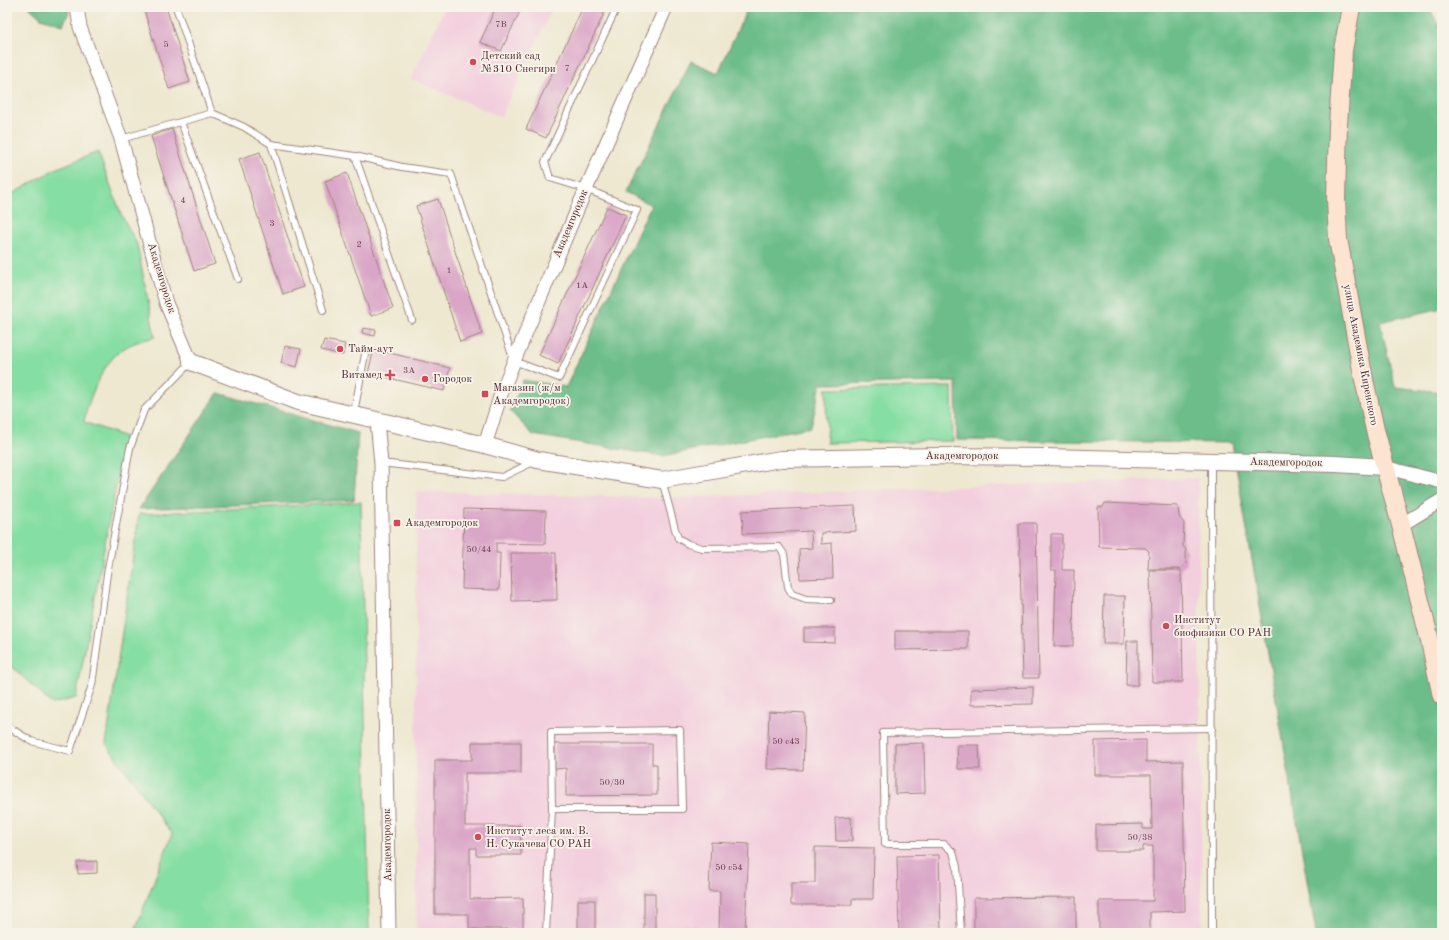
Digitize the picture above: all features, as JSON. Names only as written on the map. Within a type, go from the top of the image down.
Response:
[{"type":"main road","name":"улица Академика Киренского","points":[[1351,7],[1343,50],[1338,125],[1336,199],[1338,240],[1362,375],[1374,430],[1401,525],[1442,696]]},
{"type":"street","name":"Академгородок","points":[[76,7],[80,27],[121,139],[166,303],[191,362],[298,402],[485,445],[538,460],[662,480],[781,459],[939,456],[1052,457],[1336,464],[1384,467],[1442,482]]},
{"type":"street","name":"Академгородок","points":[[485,445],[501,394],[514,361],[586,189],[666,7]]},
{"type":"street","name":"Академгородок","points":[[377,421],[381,463],[389,933]]},
{"type":"street","points":[[1401,525],[1442,500]]},
{"type":"lane","points":[[176,7],[212,113]]},
{"type":"lane","points":[[121,139],[212,113],[244,127],[272,144],[355,156],[402,167],[451,174],[514,361],[559,378],[637,210],[586,189],[550,178],[545,162],[617,7]]},
{"type":"lane","points":[[181,122],[238,279]]},
{"type":"lane","points":[[272,144],[323,310]]},
{"type":"lane","points":[[355,156],[412,320]]},
{"type":"lane","points":[[354,415],[365,354]]},
{"type":"lane","points":[[7,726],[31,741],[70,751],[92,685],[107,574],[130,448],[144,410],[191,362]]},
{"type":"lane","points":[[381,463],[502,477],[538,460]]},
{"type":"lane","points":[[1210,461],[1212,933]]},
{"type":"lane","points":[[662,480],[678,538],[688,544],[702,548],[779,547],[784,554],[788,587],[792,594],[806,599],[831,600]]},
{"type":"lane","points":[[961,933],[958,866],[953,852],[944,844],[884,844],[883,732],[1212,728]]},
{"type":"lane","points":[[546,933],[552,808],[551,732],[680,730],[682,809],[552,808]]},
{"type":"shaded area","name":"Детский сад №310 Снегири","points":[[445,7],[553,7],[501,117],[411,79]]},
{"type":"shaded area","points":[[1198,478],[1202,933],[416,933],[416,491],[664,498]]},
{"type":"green space","points":[[29,7],[69,7],[69,12],[63,25],[41,18]]},
{"type":"green space","points":[[748,7],[1425,7],[1430,9],[1442,32],[1442,308],[1380,322],[1395,387],[1442,392],[1442,933],[1316,933],[1232,443],[957,440],[956,382],[821,384],[811,427],[662,456],[533,435],[510,411],[523,380],[566,387],[651,205],[626,192],[691,61],[718,73]]},
{"type":"green space","points":[[98,152],[121,214],[137,244],[155,337],[131,345],[116,355],[103,372],[93,392],[86,413],[84,422],[125,437],[76,698],[52,704],[7,662],[7,197],[55,169]]},
{"type":"green space","points":[[952,387],[953,441],[827,443],[826,389]]},
{"type":"green space","points":[[218,393],[358,433],[354,500],[139,509]]},
{"type":"green space","points":[[361,502],[369,933],[134,933],[172,834],[106,744],[139,514]]},
{"type":"building","points":[[143,7],[166,7],[190,82],[169,89]]},
{"type":"building","points":[[496,7],[522,7],[501,51],[480,42]]},
{"type":"building","points":[[583,7],[607,7],[546,138],[526,129]]},
{"type":"building","points":[[172,129],[215,264],[194,271],[151,136]]},
{"type":"building","points":[[260,152],[304,287],[283,294],[239,159]]},
{"type":"building","points":[[347,173],[393,308],[371,316],[325,181]]},
{"type":"building","points":[[438,199],[482,334],[460,342],[416,206]]},
{"type":"building","points":[[607,207],[626,215],[558,364],[539,355]]},
{"type":"building","points":[[363,328],[376,330],[375,336],[362,333]]},
{"type":"building","points":[[324,340],[345,344],[343,355],[321,350]]},
{"type":"building","points":[[285,346],[301,349],[297,367],[281,363]]},
{"type":"building","points":[[374,349],[450,368],[444,391],[368,373]]},
{"type":"building","points":[[1105,503],[1178,506],[1179,517],[1184,523],[1183,546],[1186,550],[1186,564],[1180,569],[1148,569],[1149,551],[1145,548],[1099,547],[1098,507],[1103,507]]},
{"type":"building","points":[[855,506],[856,531],[821,533],[821,544],[832,543],[833,578],[800,579],[799,549],[812,548],[811,531],[743,534],[742,511]]},
{"type":"building","points":[[464,509],[546,511],[545,544],[496,543],[496,553],[500,553],[499,590],[462,589]]},
{"type":"building","points":[[1019,523],[1036,523],[1039,678],[1023,678]]},
{"type":"building","points":[[1051,534],[1062,534],[1062,570],[1074,570],[1073,646],[1054,646],[1056,570],[1051,570]]},
{"type":"building","points":[[511,553],[556,553],[557,600],[512,601]]},
{"type":"building","name":"Институт биофизики СО РАН","points":[[1150,570],[1181,570],[1183,682],[1152,682]]},
{"type":"building","points":[[1104,596],[1125,596],[1124,644],[1103,644]]},
{"type":"building","points":[[804,628],[835,628],[835,643],[804,642]]},
{"type":"building","points":[[895,631],[968,631],[968,649],[895,650]]},
{"type":"building","points":[[1127,641],[1138,641],[1138,685],[1126,685]]},
{"type":"building","points":[[1033,687],[1033,704],[971,705],[971,689]]},
{"type":"building","points":[[769,711],[805,713],[803,770],[767,769]]},
{"type":"building","points":[[1146,740],[1146,762],[1183,761],[1185,911],[1150,912],[1150,932],[1099,933],[1099,901],[1153,901],[1153,846],[1143,846],[1143,851],[1096,851],[1096,825],[1143,824],[1143,829],[1152,829],[1151,775],[1095,775],[1095,741]]},
{"type":"building","name":"Институт леса им. В. Н. Сукачева СО РАН","points":[[472,742],[521,742],[521,773],[465,773],[465,826],[521,826],[521,855],[476,855],[476,848],[470,848],[470,899],[523,898],[523,929],[469,929],[469,914],[435,914],[435,760],[472,760]]},
{"type":"building","points":[[924,743],[925,793],[895,794],[895,744]]},
{"type":"building","points":[[555,744],[652,744],[652,764],[657,764],[657,795],[566,796],[566,768],[555,769]]},
{"type":"building","points":[[957,745],[979,745],[980,769],[958,769]]},
{"type":"building","points":[[851,817],[852,841],[836,841],[835,818]]},
{"type":"building","points":[[711,842],[749,844],[745,933],[719,933],[720,891],[709,891]]},
{"type":"building","points":[[815,847],[874,848],[873,899],[852,899],[852,905],[791,905],[791,883],[815,883]]},
{"type":"building","points":[[939,855],[941,931],[899,932],[897,856]]},
{"type":"building","points":[[97,861],[97,873],[78,874],[77,862]]},
{"type":"building","points":[[644,893],[655,893],[655,933],[644,933]]},
{"type":"building","points":[[1076,897],[1076,933],[974,933],[974,898]]},
{"type":"building","points":[[578,900],[595,900],[595,933],[578,933]]},
{"type":"building","points":[[686,929],[705,931],[705,933],[686,933]]},
{"type":"place","name":"Детский сад №310 Снегири","points":[[473,62]]},
{"type":"place","name":"Тайм-аут","points":[[340,349]]},
{"type":"place","name":"Витамед","points":[[390,375]]},
{"type":"place","name":"Городок","points":[[425,379]]},
{"type":"place","name":"Магазин (ж/м Академгородок)","points":[[485,394]]},
{"type":"place","name":"Академгородок","points":[[397,523]]},
{"type":"place","name":"Институт биофизики СО РАН","points":[[1166,626]]},
{"type":"place","name":"Институт леса им. В. Н. Сукачева СО РАН","points":[[478,837]]}]
